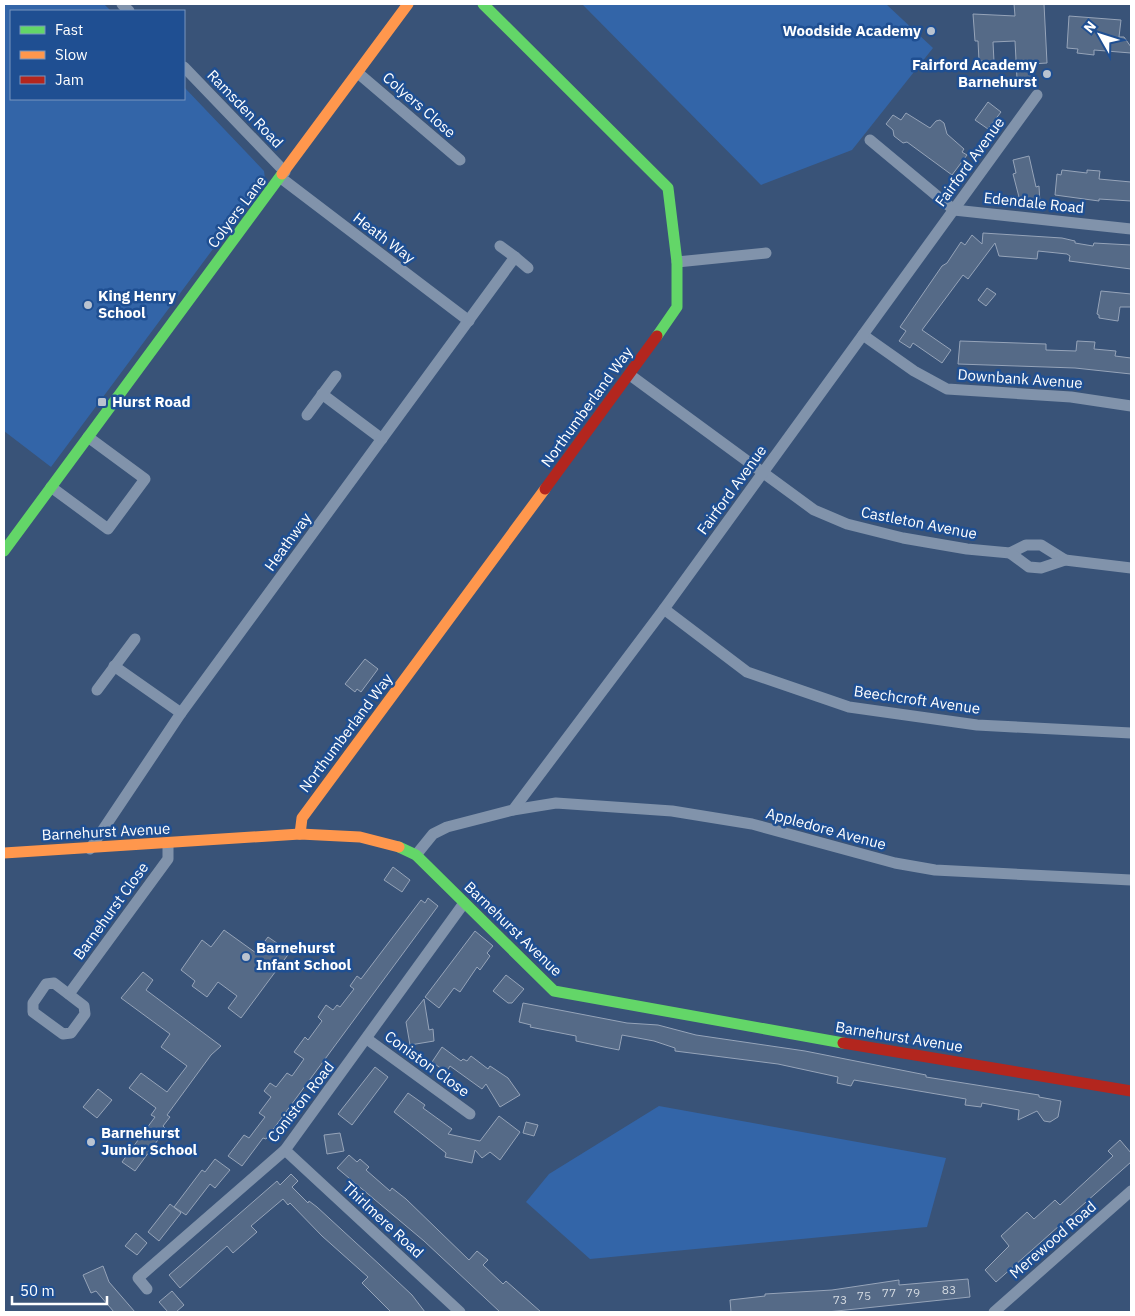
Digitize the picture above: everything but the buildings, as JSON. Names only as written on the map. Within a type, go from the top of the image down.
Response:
[{"type":"street","name":"Colyers Lane","points":[[4,551],[408,4]]},
{"type":"street","name":"Northumberland Way","points":[[300,834],[302,818],[630,375],[677,308],[677,262],[668,188],[483,4]]},
{"type":"street","name":"Ramsden Road","points":[[185,69],[283,175]]},
{"type":"street","name":"Colyers Close","points":[[358,73],[460,160]]},
{"type":"street","name":"Fairford Avenue","points":[[514,810],[664,609],[1037,95]]},
{"type":"street","points":[[870,140],[954,210]]},
{"type":"street","name":"Heath Way","points":[[283,175],[469,321]]},
{"type":"street","name":"Edendale Road","points":[[954,210],[1131,228]]},
{"type":"street","points":[[500,246],[528,268]]},
{"type":"street","points":[[677,262],[766,253]]},
{"type":"street","name":"Heathway","points":[[90,849],[181,713],[515,257]]},
{"type":"street","name":"Downbank Avenue","points":[[863,335],[914,371],[947,389],[1071,397],[1131,406]]},
{"type":"street","name":"Castleton Avenue","points":[[630,375],[814,510],[847,524],[903,538],[967,549],[1010,553],[1029,567],[1041,568],[1065,560]]},
{"type":"street","points":[[307,415],[336,376]]},
{"type":"street","points":[[322,394],[382,439]]},
{"type":"street","points":[[51,487],[108,529],[145,480],[88,438]]},
{"type":"street","name":"Castleton Avenue","points":[[1010,553],[1026,545],[1041,545],[1065,560],[1131,568]]},
{"type":"street","name":"Beechcroft Avenue","points":[[664,609],[747,672],[849,707],[978,725],[1131,733]]},
{"type":"street","points":[[97,690],[135,639]]},
{"type":"street","points":[[114,666],[181,713]]},
{"type":"street","name":"Appledore Avenue","points":[[514,810],[556,803],[672,811],[752,824],[895,863],[935,870],[1131,880]]},
{"type":"street","points":[[416,855],[433,834],[447,827],[514,810]]},
{"type":"street","name":"Barnehurst Avenue","points":[[4,853],[168,844],[300,834],[326,834],[380,842],[405,848],[416,855],[554,990],[712,1021],[1131,1091]]},
{"type":"street","name":"Barnehurst Close","points":[[69,994],[168,859],[168,844]]},
{"type":"street","name":"Coniston Road","points":[[147,1289],[138,1278],[285,1150],[464,904]]},
{"type":"street","points":[[54,983],[69,994],[84,1006],[85,1014],[71,1033],[63,1034],[33,1012],[33,1003],[46,984],[54,983]]},
{"type":"street","name":"Coniston Close","points":[[367,1039],[470,1114]]},
{"type":"street","name":"Thirlmere Road","points":[[285,1150],[460,1312]]},
{"type":"street","name":"Merewood Road","points":[[994,1312],[1131,1191]]},
{"type":"shaded area","name":"King Henry School","points":[[4,4],[104,4],[110,10],[10,10],[10,100],[185,100],[185,88],[264,171],[265,179],[51,467],[4,431]]},
{"type":"shaded area","points":[[582,4],[886,4],[933,48],[852,150],[761,185]]},
{"type":"shaded area","points":[[659,1106],[946,1158],[927,1227],[590,1259],[526,1202],[549,1174]]},
{"type":"traffic: fast","points":[[483,4],[668,188],[677,262],[677,307],[657,336]]},
{"type":"traffic: fast","points":[[4,551],[282,174]]},
{"type":"traffic: fast","points":[[399,847],[416,855],[554,991],[843,1043]]},
{"type":"traffic: slow","points":[[282,174],[408,4]]},
{"type":"traffic: slow","points":[[300,834],[302,818],[545,489]]},
{"type":"traffic: slow","points":[[4,853],[300,834],[360,837],[399,847]]},
{"type":"traffic: jam","points":[[545,489],[657,336]]},
{"type":"traffic: jam","points":[[843,1043],[1131,1091]]},
{"type":"place","name":"Woodside Academy","points":[[931,31]]},
{"type":"place","name":"Fairford Academy Barnehurst","points":[[1047,74]]},
{"type":"place","name":"King Henry School","points":[[88,305]]},
{"type":"place","name":"Hurst Road","points":[[102,402]]},
{"type":"place","name":"Barnehurst Infant School","points":[[246,957]]},
{"type":"place","name":"Barnehurst Junior School","points":[[91,1142]]}]
